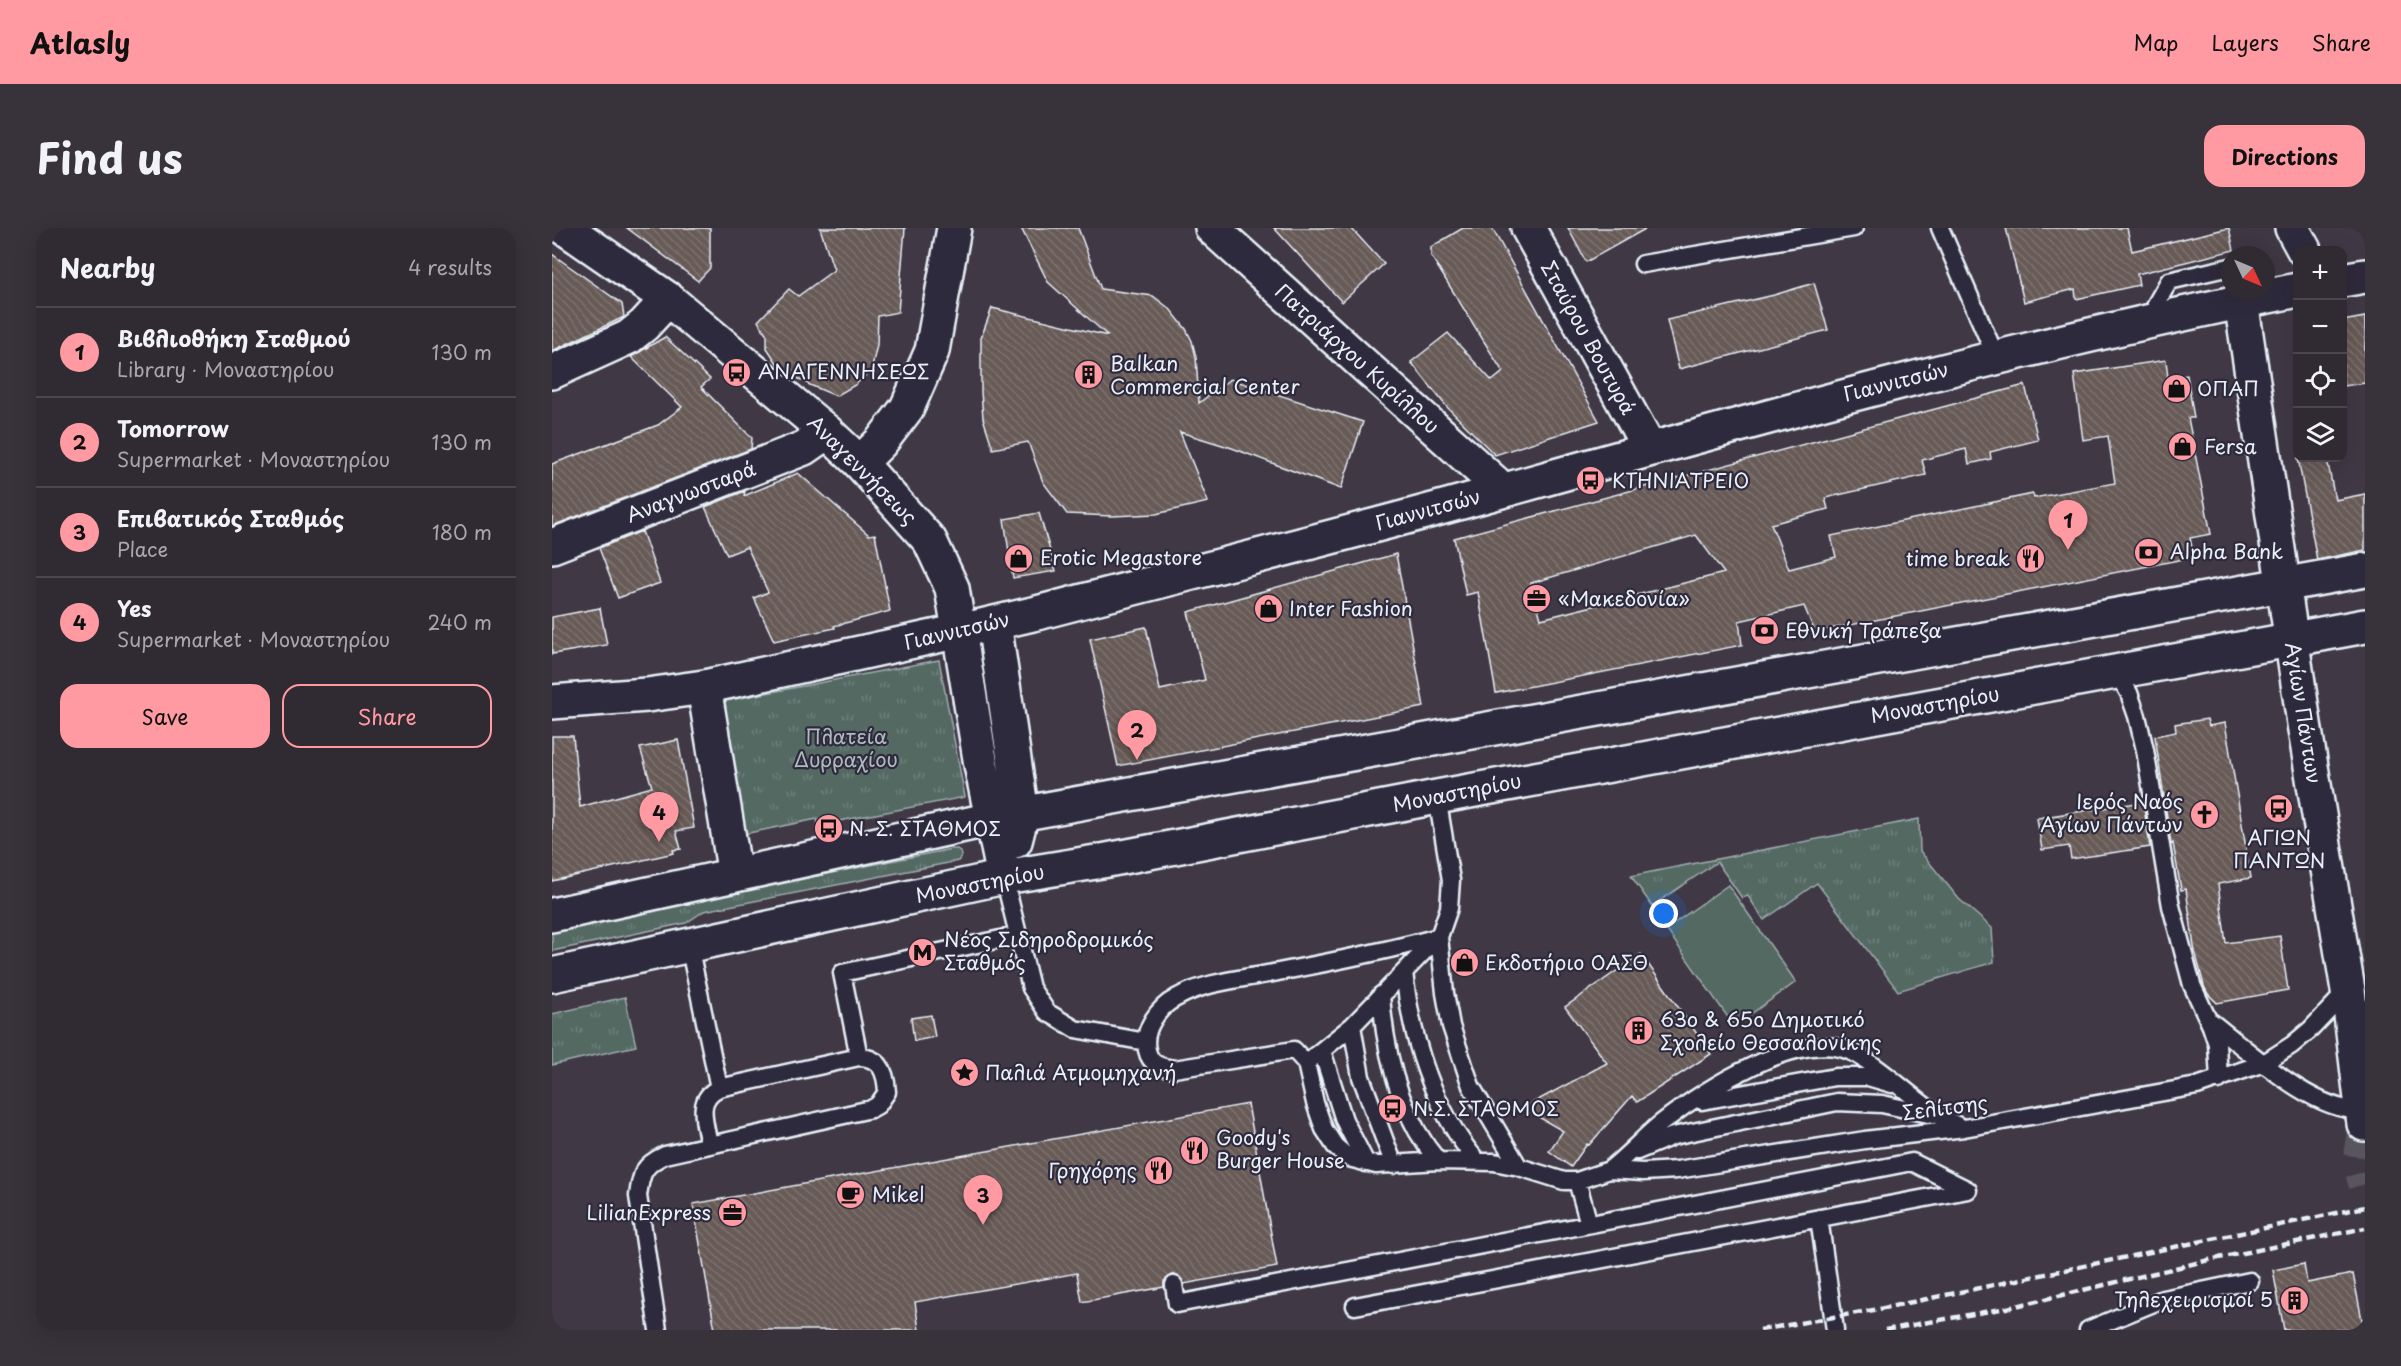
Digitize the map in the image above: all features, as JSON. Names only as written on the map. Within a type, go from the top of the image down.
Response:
[{"type":"main road","points":[[860,463],[881,442],[907,408],[932,351],[954,228]]},
{"type":"main road","name":"Πατριάρχου Κυρίλλου","points":[[1212,228],[1503,490]]},
{"type":"main road","name":"Σταύρου Βουτυρά","points":[[1528,228],[1649,448]]},
{"type":"main road","points":[[2292,228],[2302,246]]},
{"type":"main road","name":"Αναγεννήσεως","points":[[575,232],[668,299],[827,432],[860,463],[930,542],[952,588],[981,765],[1007,817]]},
{"type":"main road","points":[[2347,279],[2365,276]]},
{"type":"main road","name":"Γιαννιτσών","points":[[552,702],[646,695],[704,687],[994,623],[1503,490],[1873,387],[1996,357],[2293,291]]},
{"type":"main road","points":[[552,372],[629,337],[644,325],[668,299]]},
{"type":"main road","name":"Αγίων Πάντων","points":[[2241,301],[2292,640],[2357,989],[2363,1117]]},
{"type":"main road","name":"Αναγνωσταρά","points":[[552,546],[804,448],[827,432]]},
{"type":"main road","points":[[552,915],[1007,817],[2365,570]]},
{"type":"main road","points":[[994,623],[1007,817],[1004,877]]},
{"type":"main road","name":"Μοναστηρίου","points":[[552,975],[1004,877],[1102,861],[2365,626]]},
{"type":"main road","points":[[704,687],[735,875]]},
{"type":"lane","points":[[1642,264],[1854,228]]},
{"type":"lane","points":[[1940,228],[1996,357]]},
{"type":"lane","points":[[2156,304],[2169,281],[2221,269]]},
{"type":"lane","points":[[2117,672],[2129,693],[2137,716],[2174,916],[2192,985],[2209,1020],[2217,1044],[2219,1080]]},
{"type":"lane","points":[[1437,797],[1451,880],[1449,908],[1439,937],[1445,993],[1455,1042],[1471,1086],[1519,1167]]},
{"type":"lane","points":[[1004,877],[1031,988],[1047,1012],[1075,1029],[1146,1042]]},
{"type":"lane","points":[[859,1057],[842,973],[1019,934]]},
{"type":"lane","points":[[1306,1063],[1352,1026],[1439,937]]},
{"type":"lane","points":[[1366,1163],[1349,1158],[1331,1142],[1319,1117],[1306,1063],[1294,1050],[1182,1069],[1168,1068],[1153,1062],[1148,1054],[1146,1042],[1150,1026],[1168,1003],[1189,992],[1233,981],[1364,956],[1439,937]]},
{"type":"lane","points":[[688,945],[719,1088]]},
{"type":"lane","points":[[1404,972],[1411,1021],[1435,1090],[1454,1130],[1477,1161]]},
{"type":"lane","name":"Σελίτσης","points":[[1366,1163],[1394,1165],[1438,1161],[1477,1161],[1519,1167],[1557,1179],[1577,1181],[1614,1166],[1643,1172],[1677,1170],[1865,1140],[1964,1128],[2168,1092],[2219,1080],[2264,1063],[2302,1037],[2357,989]]},
{"type":"lane","points":[[1381,995],[1385,1037],[1400,1090],[1417,1131],[1438,1161]]},
{"type":"lane","points":[[2209,1020],[2264,1063],[2324,1103],[2363,1117]]},
{"type":"lane","points":[[1352,1026],[1362,1077],[1394,1165]]},
{"type":"lane","points":[[1614,1166],[1650,1133],[1687,1105],[1736,1075],[1771,1057],[1813,1046],[1835,1047],[1852,1052],[1940,1117]]},
{"type":"lane","points":[[1322,1052],[1344,1120],[1366,1163]]},
{"type":"lane","points":[[658,1330],[638,1196],[640,1176],[650,1161],[710,1144],[871,1109],[878,1105],[887,1092],[885,1073],[875,1060],[859,1057],[719,1088],[706,1097],[703,1105],[710,1144]]},
{"type":"lane","points":[[1687,1105],[1723,1096],[1835,1077],[1868,1077],[1904,1089]]},
{"type":"lane","points":[[1614,1166],[1641,1148],[1673,1136],[1829,1103],[1882,1104],[1940,1117],[1964,1128]]},
{"type":"lane","points":[[1174,1285],[1177,1304],[1911,1162],[1968,1190],[1355,1306]]},
{"type":"lane","points":[[1577,1181],[1589,1224]]},
{"type":"lane","points":[[1819,1218],[1835,1330]]},
{"type":"lane","points":[[2088,1330],[2163,1299],[2250,1281]]},
{"type":"green space","name":"Πλατεία Δυρραχίου","points":[[939,660],[965,797],[818,825],[817,819],[734,836],[709,704]]},
{"type":"green space","points":[[1919,819],[1920,851],[1959,899],[1992,928],[1994,962],[1898,991],[1817,883],[1764,920],[1748,896],[1742,898],[1717,862],[1652,906],[1631,876]]},
{"type":"green space","points":[[951,849],[961,852],[962,856],[958,861],[704,911],[686,923],[552,951],[552,929]]},
{"type":"green space","points":[[1728,885],[1796,982],[1734,1026],[1666,929]]},
{"type":"green space","points":[[625,997],[636,1046],[552,1065],[552,1014]]},
{"type":"building","points":[[627,228],[710,228],[710,268],[698,281]]},
{"type":"building","points":[[820,228],[905,228],[898,312],[878,316],[877,345],[871,371],[855,385],[836,396],[781,369],[767,348],[767,335],[758,321],[789,289],[798,296],[834,270]]},
{"type":"building","name":"Balkan Commercial Center","points":[[1021,228],[1078,228],[1101,289],[1153,296],[1170,309],[1186,329],[1192,341],[1196,357],[1199,403],[1230,379],[1363,422],[1341,489],[1232,448],[1180,432],[1208,502],[1156,514],[1112,516],[1067,514],[1043,482],[1028,442],[993,449],[983,418],[981,338],[992,308],[1108,336],[1048,282]]},
{"type":"building","points":[[1274,228],[1351,228],[1384,264],[1342,302]]},
{"type":"building","points":[[1463,228],[1492,228],[1599,421],[1495,455],[1446,406],[1411,362],[1448,333],[1492,381],[1503,372],[1431,256],[1431,247]]},
{"type":"building","points":[[1568,228],[1647,228],[1586,262]]},
{"type":"building","points":[[2006,228],[2127,228],[2132,251],[2229,228],[2233,246],[2221,246],[2221,253],[2137,274],[2139,285],[2076,299],[2075,289],[2024,302]]},
{"type":"building","points":[[552,254],[622,304],[624,317],[552,351]]},
{"type":"building","points":[[1814,283],[1828,330],[1679,369],[1667,320],[1774,295]]},
{"type":"building","points":[[2365,317],[2365,383],[2347,385],[2347,320]]},
{"type":"building","points":[[665,337],[710,379],[701,387],[752,438],[751,449],[552,526],[552,464],[658,425],[682,407],[631,357]]},
{"type":"building","points":[[2166,360],[2168,378],[2187,375],[2194,418],[2188,418],[2211,534],[2190,538],[2194,557],[1815,632],[1804,606],[1739,621],[1742,645],[1496,693],[1478,592],[1466,595],[1454,538],[2025,385],[2038,440],[1990,452],[1991,459],[1969,464],[1966,449],[1922,460],[1926,475],[1825,498],[1828,509],[1771,524],[1789,569],[1836,557],[1831,536],[2033,494],[2034,498],[2115,483],[2108,436],[2083,440],[2074,374]],"holes":[[[1696,535],[1724,573],[1541,619],[1531,583]]]},
{"type":"building","points":[[2299,462],[2328,462],[2335,500],[2365,494],[2365,550],[2317,560]]},
{"type":"building","points":[[798,473],[869,535],[875,534],[890,611],[834,626],[835,628],[774,641],[754,598],[768,592],[747,547],[727,555],[705,507],[745,491],[744,496]]},
{"type":"building","points":[[1039,513],[1056,571],[1013,578],[1004,519]]},
{"type":"building","points":[[642,531],[660,583],[618,598],[599,548]]},
{"type":"building","points":[[1396,554],[1424,707],[1118,766],[1090,639],[1146,627],[1160,690],[1205,680],[1188,612]]},
{"type":"building","points":[[600,608],[607,645],[552,654],[552,617]]},
{"type":"building","name":"Ιερός Ναός Αγίων Πάντων","points":[[2207,719],[2209,726],[2225,723],[2251,878],[2218,884],[2226,943],[2280,936],[2288,990],[2217,1003],[2204,986],[2194,947],[2186,889],[2181,890],[2173,843],[2171,844],[2155,736],[2176,732],[2175,724]]},
{"type":"building","points":[[552,736],[573,736],[580,807],[652,787],[640,748],[678,740],[694,828],[676,831],[681,849],[673,850],[674,853],[552,881]]},
{"type":"building","points":[[2143,802],[2150,847],[2071,859],[2069,846],[2042,850],[2037,818]]},
{"type":"building","name":"63ο & 65o Δημοτικό Σχολείο Θεσσαλονίκης","points":[[1641,954],[1711,1054],[1637,1102],[1632,1096],[1589,1145],[1587,1144],[1571,1167],[1549,1151],[1563,1131],[1523,1108],[1607,1063],[1565,1007]]},
{"type":"building","points":[[931,1015],[935,1037],[914,1041],[911,1018]]},
{"type":"building","points":[[1248,1104],[1277,1267],[1184,1284],[1178,1275],[1172,1275],[1164,1281],[1164,1287],[1082,1302],[1077,1273],[915,1302],[919,1330],[715,1330],[693,1204]]},
{"type":"building","points":[[2304,1264],[2307,1283],[2353,1274],[2364,1330],[2284,1330],[2273,1270]]},
{"type":"tunnel","points":[[2364,1124],[2359,1164],[2365,1184]]},
{"type":"railway","points":[[1760,1330],[1879,1309],[2365,1207]]},
{"type":"railway","points":[[1885,1330],[2012,1307],[2209,1260],[2365,1228]]},
{"type":"place","name":"ΑΝΑΓΕΝΝΗΣΕΩΣ","points":[[737,372]]},
{"type":"place","name":"Balkan Commercial Center","points":[[1089,375]]},
{"type":"place","name":"ΟΠΑΠ","points":[[2176,389]]},
{"type":"place","name":"Fersa","points":[[2183,447]]},
{"type":"place","name":"ΚΤΗΝΙΑΤΡΕΙΟ","points":[[1591,481]]},
{"type":"place","name":"Βιβλιοθήκη Σταθμού","points":[[2068,550]]},
{"type":"place","name":"Alpha Bank","points":[[2149,552]]},
{"type":"place","name":"Erotic Megastore","points":[[1019,558]]},
{"type":"place","name":"time break","points":[[2031,559]]},
{"type":"place","name":"«Μακεδονία»","points":[[1537,599]]},
{"type":"place","name":"Inter Fashion","points":[[1268,609]]},
{"type":"place","name":"Εθνική Τράπεζα","points":[[1764,631]]},
{"type":"place","name":"Tomorrow","points":[[1137,760]]},
{"type":"place","name":"ΑΓΙΩΝ ΠΑΝΤΩΝ","points":[[2279,808]]},
{"type":"place","name":"Ιερός Ναός Αγίων Πάντων","points":[[2204,814]]},
{"type":"place","name":"Ν. Σ. ΣΤΑΘΜΟΣ","points":[[828,829]]},
{"type":"place","name":"Yes","points":[[659,842]]},
{"type":"place","name":"Νέος Σιδηροδρομικός Σταθμός","points":[[923,952]]},
{"type":"place","name":"Εκδοτήριο ΟΑΣΘ","points":[[1464,963]]},
{"type":"place","name":"63ο & 65o Δημοτικό Σχολείο Θεσσαλονίκης","points":[[1639,1031]]},
{"type":"place","name":"Παλιά Ατμομηχανή","points":[[964,1073]]},
{"type":"place","name":"Ν.Σ. ΣΤΑΘΜΟΣ","points":[[1392,1109]]},
{"type":"place","name":"Goody's Burger House","points":[[1195,1150]]},
{"type":"place","name":"Γρηγόρης","points":[[1158,1171]]},
{"type":"place","name":"Mikel","points":[[851,1195]]},
{"type":"place","name":"LilianExpress","points":[[732,1213]]},
{"type":"place","name":"Επιβατικός Σταθμός","points":[[983,1225]]},
{"type":"place","name":"Τηλεχειρισμοί 5","points":[[2294,1300]]}]
